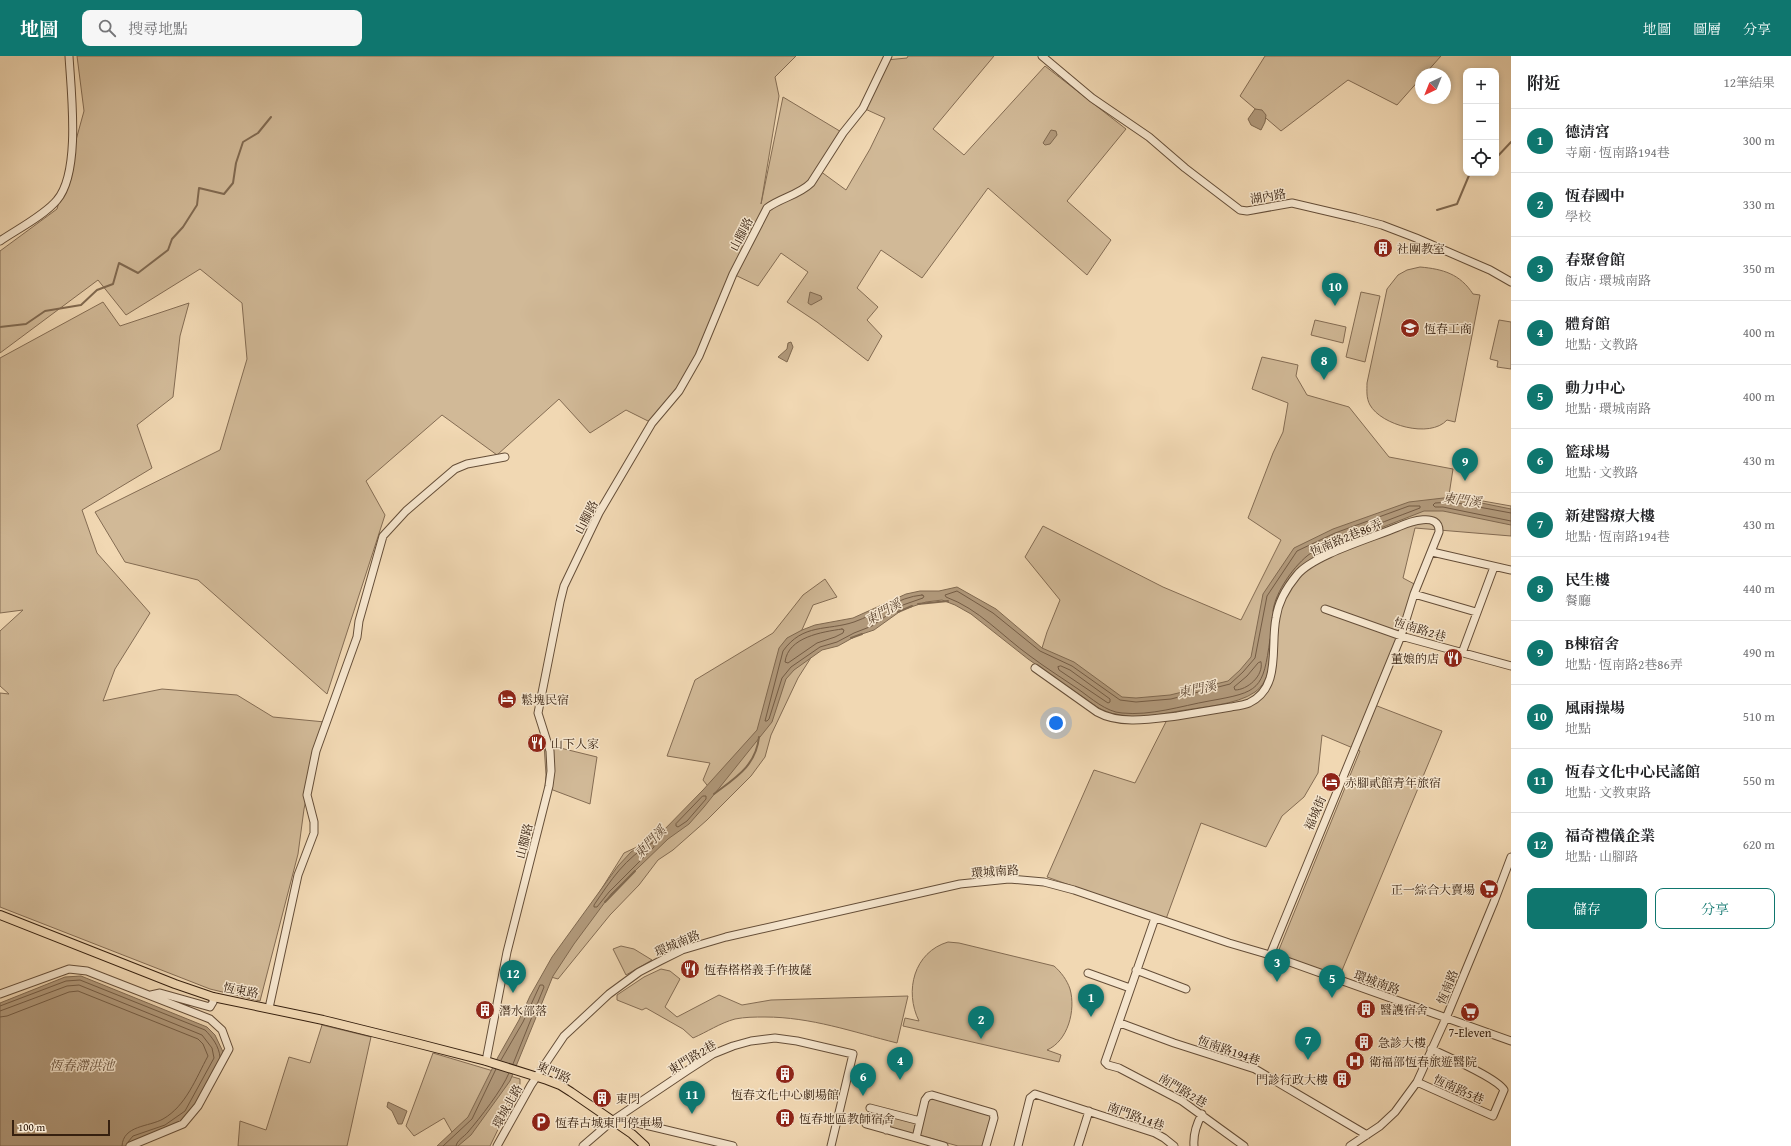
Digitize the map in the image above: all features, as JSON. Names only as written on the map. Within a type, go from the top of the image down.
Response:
[{"type":"main road","name":"恆東路","points":[[0,915],[175,984],[213,997],[353,1027],[489,1062]]},
{"type":"main road","name":"東門路","points":[[489,1062],[537,1076],[560,1085],[639,1139],[645,1146]]},
{"type":"street","points":[[0,241],[46,210],[58,200],[64,188],[68,174],[73,138],[69,56]]},
{"type":"street","name":"山腳路","points":[[489,1062],[507,952],[549,786],[551,771],[550,751],[538,713],[564,586],[599,513],[634,453],[652,423],[679,390],[699,356],[733,274],[766,208],[775,202],[806,189],[811,183],[843,133],[863,108],[888,56]]},
{"type":"street","name":"湖內路","points":[[1042,56],[1092,98],[1149,137],[1185,168],[1240,210],[1248,211],[1292,203],[1356,218],[1382,225],[1416,238],[1490,270],[1511,282]]},
{"type":"street","points":[[269,1008],[298,875],[314,833],[314,822],[307,795],[316,751],[357,636],[359,621],[383,536],[406,511],[455,470],[467,464],[505,457]]},
{"type":"street","name":"恆南路2巷86弄","points":[[1035,668],[1106,717],[1150,719],[1203,712],[1248,703],[1259,696],[1272,675],[1275,620],[1278,609],[1297,575],[1316,560],[1406,524],[1423,520],[1432,520],[1439,526],[1439,532],[1414,594],[1401,636]]},
{"type":"street","points":[[1432,552],[1511,570]]},
{"type":"street","points":[[1462,653],[1494,567]]},
{"type":"street","points":[[1414,594],[1476,612]]},
{"type":"street","name":"恆南路2巷","points":[[1325,609],[1401,636],[1511,666]]},
{"type":"street","name":"福城街","points":[[1270,955],[1401,636]]},
{"type":"street","name":"恆南路","points":[[1350,1146],[1380,1126],[1395,1112],[1417,1082],[1446,1018],[1509,868],[1511,857]]},
{"type":"street","name":"環城南路","points":[[537,1076],[564,1036],[598,1002],[639,972],[682,950],[704,942],[960,884],[1009,879],[1040,882],[1074,890],[1228,943],[1270,955],[1511,1041]]},
{"type":"street","points":[[1120,1023],[1136,970],[1155,918]]},
{"type":"street","points":[[0,994],[69,969],[87,971],[210,1019],[222,1030],[230,1049],[198,1106],[183,1124],[130,1146]]},
{"type":"street","points":[[1136,970],[1186,989]]},
{"type":"street","points":[[1088,973],[1130,988]]},
{"type":"street","points":[[151,996],[160,992],[210,1007],[213,1002],[213,997]]},
{"type":"street","name":"南門路2巷","points":[[1120,1023],[1105,1062],[1108,1065],[1119,1068],[1158,1087],[1202,1114],[1244,1146]]},
{"type":"street","name":"恆南路194巷","points":[[1120,1023],[1174,1043],[1255,1069],[1367,1135]]},
{"type":"street","name":"東門路2巷","points":[[583,1146],[612,1121],[713,1054],[745,1043],[775,1038],[797,1041],[853,1054],[831,1146]]},
{"type":"street","name":"恆南路5巷","points":[[1417,1082],[1493,1116],[1503,1095],[1503,1088],[1473,1069],[1431,1049]]},
{"type":"street","name":"環城北路","points":[[497,1146],[537,1076]]},
{"type":"street","name":"南門路14巷","points":[[1018,1146],[1030,1098],[1035,1094],[1155,1132],[1174,1146]]},
{"type":"street","points":[[916,1138],[925,1100],[928,1096],[932,1095],[993,1113],[994,1118],[986,1146]]},
{"type":"street","points":[[870,1108],[920,1121]]},
{"type":"street","points":[[1078,1146],[1089,1111]]},
{"type":"street","points":[[886,1130],[889,1113]]},
{"type":"street","points":[[1194,1146],[1193,1136],[1202,1114]]},
{"type":"street","points":[[612,1121],[637,1123],[732,1146]]},
{"type":"street","points":[[866,1124],[943,1146]]},
{"type":"shaded area","points":[[77,56],[796,56],[775,77],[779,96],[761,204],[783,97],[843,133],[820,171],[846,190],[870,149],[885,118],[863,108],[886,60],[907,58],[908,56],[994,56],[933,129],[964,155],[1045,66],[1126,129],[1067,201],[1111,240],[1087,275],[988,188],[922,278],[881,250],[857,288],[878,307],[867,320],[882,336],[868,361],[817,322],[787,302],[808,272],[781,253],[758,286],[733,274],[699,356],[652,423],[626,410],[590,433],[559,399],[497,455],[442,415],[366,481],[385,515],[327,694],[198,580],[125,562],[95,512],[220,450],[247,359],[242,303],[200,269],[126,315],[98,280],[0,353],[0,251],[57,209],[84,111]]},
{"type":"shaded area","points":[[1265,56],[1441,56],[1430,68],[1415,68],[1415,85],[1397,105],[1348,80],[1281,131],[1240,96]]},
{"type":"shaded area","points":[[1420,267],[1436,269],[1457,277],[1473,294],[1480,295],[1455,422],[1447,420],[1439,426],[1418,429],[1395,424],[1376,412],[1370,405],[1367,397],[1367,383],[1387,289],[1398,275],[1407,270]]},
{"type":"shaded area","points":[[1361,292],[1380,296],[1365,362],[1346,357]]},
{"type":"shaded area","points":[[103,302],[120,326],[189,303],[180,336],[173,397],[137,425],[152,468],[82,510],[97,553],[150,613],[115,669],[103,701],[162,689],[237,695],[273,717],[325,722],[304,809],[298,854],[260,1001],[210,989],[0,907],[0,693],[9,694],[0,686],[0,631],[23,610],[0,613],[0,358]]},
{"type":"shaded area","points":[[1315,320],[1346,327],[1343,343],[1311,335]]},
{"type":"shaded area","points":[[1499,320],[1511,322],[1511,369],[1497,367],[1498,361],[1490,359]]},
{"type":"shaded area","points":[[1262,357],[1298,365],[1296,376],[1307,395],[1349,407],[1389,457],[1453,469],[1449,495],[1511,506],[1511,536],[1415,528],[1403,578],[1418,586],[1372,704],[1442,731],[1338,980],[1276,957],[1360,751],[1322,735],[1318,773],[1304,797],[1282,816],[1266,847],[1201,823],[1166,919],[1047,877],[1094,770],[1135,783],[1175,704],[1141,709],[1038,661],[1047,632],[1060,600],[1025,557],[1043,526],[1163,587],[1241,620],[1281,540],[1248,518],[1273,453],[1283,432],[1288,403],[1252,389]]},
{"type":"shaded area","points":[[825,579],[837,597],[813,605],[797,641],[812,656],[798,678],[771,735],[765,757],[751,776],[707,820],[673,850],[658,860],[639,885],[610,915],[558,979],[544,975],[624,853],[654,839],[714,794],[703,780],[710,763],[667,756],[695,680],[773,633],[803,595]]},
{"type":"shaded area","points":[[544,744],[597,757],[590,804],[545,787],[546,775]]},
{"type":"shaded area","points":[[948,942],[959,943],[1054,966],[1059,971],[1070,989],[1072,1006],[1069,1024],[1065,1032],[1054,1046],[1047,1050],[1061,1055],[1059,1062],[903,1026],[905,1018],[919,1021],[912,997],[915,974],[920,963],[927,954],[936,947]]},
{"type":"shaded area","points":[[621,946],[634,949],[652,960],[626,975],[613,949]]},
{"type":"shaded area","points":[[661,969],[670,971],[680,979],[665,1007],[677,1017],[719,995],[742,1005],[771,1000],[908,996],[897,1043],[815,1022],[765,1017],[746,1017],[735,1019],[693,1038],[683,1029],[646,1008],[642,1010],[617,1000],[617,995],[644,977]]},
{"type":"shaded area","points":[[322,1025],[371,1037],[347,1146],[238,1146],[240,1121],[266,1130],[289,1057],[310,1063]]},
{"type":"shaded area","points":[[433,1053],[520,1079],[520,1084],[490,1146],[440,1146],[453,1134],[444,1118],[414,1136],[406,1126]]},
{"type":"shaded area","points":[[931,1097],[991,1115],[984,1146],[958,1146],[919,1135],[927,1101]]},
{"type":"shaded area","points":[[870,1110],[887,1115],[884,1127],[867,1123]]},
{"type":"shaded area","points":[[891,1116],[916,1122],[913,1134],[888,1128]]},
{"type":"water","points":[[1255,109],[1262,110],[1266,115],[1265,122],[1261,130],[1251,125],[1248,119]]},
{"type":"water","points":[[1051,130],[1056,131],[1057,135],[1050,144],[1045,145],[1043,143]]},
{"type":"water","points":[[810,292],[821,296],[822,299],[811,305],[808,303]]},
{"type":"water","points":[[791,342],[793,347],[787,362],[778,357],[787,349],[788,343]]},
{"type":"water","points":[[1452,497],[1511,509],[1511,525],[1443,511],[1424,511],[1321,552],[1302,568],[1282,593],[1271,661],[1268,674],[1262,685],[1255,692],[1229,703],[1137,717],[1128,717],[1108,712],[1097,707],[1028,659],[971,614],[942,600],[926,602],[902,610],[874,630],[856,636],[838,646],[822,650],[794,670],[786,679],[772,722],[704,807],[689,824],[668,839],[611,894],[574,944],[553,976],[510,1081],[471,1135],[458,1146],[437,1146],[468,1117],[530,996],[552,957],[618,866],[631,852],[660,834],[703,790],[757,730],[779,648],[787,638],[815,625],[853,618],[906,594],[920,591],[939,591],[957,587],[996,609],[1042,648],[1074,662],[1122,697],[1136,698],[1170,695],[1228,681],[1251,657],[1263,594],[1294,548],[1333,529],[1409,502]]},
{"type":"water","name":"恆春滯洪池","points":[[81,976],[207,1027],[215,1035],[224,1054],[192,1117],[132,1146],[0,1146],[0,1003],[65,977]]},
{"type":"water","points":[[388,1102],[407,1111],[402,1124],[398,1124],[392,1111],[387,1107]]},
{"type":"waterway","points":[[0,327],[26,324],[45,311],[81,305],[97,290],[113,284],[119,263],[138,273],[168,250],[172,239],[183,227],[197,205],[199,188],[224,194],[233,183],[236,163],[243,142],[258,133],[271,117]]},
{"type":"waterway","points":[[1499,155],[1511,142]]},
{"type":"waterway","points":[[1437,210],[1457,204],[1469,176]]},
{"type":"waterway","name":"東門溪","points":[[918,604],[948,601]]},
{"type":"waterway","name":"東門溪","points":[[898,612],[912,606]]},
{"type":"waterway","name":"東門溪","points":[[851,638],[862,634]]},
{"type":"waterway","name":"東門溪","points":[[714,794],[737,777],[749,764],[754,756],[759,737]]},
{"type":"waterway","name":"東門溪","points":[[605,902],[635,871]]},
{"type":"place","name":"社團教室","points":[[1383,248]]},
{"type":"place","name":"風雨操場","points":[[1335,306]]},
{"type":"place","name":"恆春工商","points":[[1410,328]]},
{"type":"place","name":"民生樓","points":[[1324,380]]},
{"type":"place","name":"B棟宿舍","points":[[1465,481]]},
{"type":"place","name":"董娘的店","points":[[1453,658]]},
{"type":"place","name":"鬆塊民宿","points":[[507,699]]},
{"type":"place","name":"山下人家","points":[[537,743]]},
{"type":"place","name":"赤腳貳館青年旅宿","points":[[1331,782]]},
{"type":"place","name":"正一綜合大賣場","points":[[1489,889]]},
{"type":"place","name":"恆春榙榙義手作披薩","points":[[690,969]]},
{"type":"place","name":"春聚會館","points":[[1277,982]]},
{"type":"place","name":"福奇禮儀企業","points":[[513,993]]},
{"type":"place","name":"動力中心","points":[[1332,998]]},
{"type":"place","name":"醫護宿舍","points":[[1366,1009]]},
{"type":"place","name":"潛水部落","points":[[485,1010]]},
{"type":"place","name":"7-Eleven","points":[[1470,1012]]},
{"type":"place","name":"德清宮","points":[[1091,1017]]},
{"type":"place","name":"恆春國中","points":[[981,1039]]},
{"type":"place","name":"急診大樓","points":[[1364,1042]]},
{"type":"place","name":"新建醫療大樓","points":[[1308,1060]]},
{"type":"place","name":"衛福部恆春旅遊醫院","points":[[1355,1061]]},
{"type":"place","name":"恆春文化中心劇場館","points":[[785,1074]]},
{"type":"place","name":"門診行政大樓","points":[[1342,1079]]},
{"type":"place","name":"體育館","points":[[900,1080]]},
{"type":"place","name":"籃球場","points":[[863,1096]]},
{"type":"place","name":"東門","points":[[602,1098]]},
{"type":"place","name":"恆春文化中心民謠館","points":[[692,1114]]},
{"type":"place","name":"恆春地區教師宿舍","points":[[785,1118]]},
{"type":"place","name":"恆春古城東門停車場","points":[[541,1122]]}]
